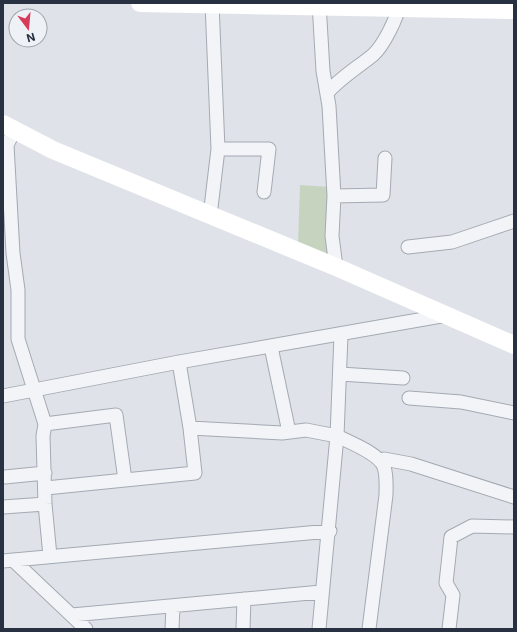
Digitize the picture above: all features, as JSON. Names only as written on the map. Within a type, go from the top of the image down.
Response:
[{"type":"street","points":[[140,3],[399,5],[514,10]]},
{"type":"street","points":[[210,216],[218,149],[212,4]]},
{"type":"street","points":[[319,4],[323,71],[327,93],[334,196],[332,236],[336,267]]},
{"type":"street","points":[[327,93],[351,70],[374,54],[389,33],[399,5]]},
{"type":"street","points":[[50,556],[45,504],[46,488],[43,436],[45,424],[36,390],[18,338],[18,290],[13,254],[7,145],[8,128],[53,150],[336,267],[514,345]]},
{"type":"street","points":[[218,149],[269,149],[264,192]]},
{"type":"street","points":[[334,196],[383,195],[385,158]]},
{"type":"street","points":[[408,247],[452,242],[514,221]]},
{"type":"street","points":[[3,396],[179,362],[341,335],[448,315]]},
{"type":"street","points":[[319,629],[330,531],[337,436],[341,335]]},
{"type":"street","points":[[271,347],[288,432]]},
{"type":"street","points":[[46,488],[195,473],[190,428],[179,362]]},
{"type":"street","points":[[340,374],[403,378]]},
{"type":"street","points":[[409,398],[461,402],[514,413]]},
{"type":"street","points":[[45,424],[116,415],[125,480]]},
{"type":"street","points":[[190,428],[282,433],[306,430],[337,436],[378,458],[384,465],[386,495],[369,629]]},
{"type":"street","points":[[380,461],[390,460],[411,464],[514,496]]},
{"type":"street","points":[[5,477],[45,473]]},
{"type":"street","points":[[3,507],[45,504]]},
{"type":"street","points":[[449,629],[453,595],[446,583],[451,538],[472,526],[514,527]]},
{"type":"street","points":[[8,560],[330,531]]},
{"type":"street","points":[[8,560],[72,615],[86,629]]},
{"type":"street","points":[[72,615],[322,592]]},
{"type":"street","points":[[243,629],[244,599]]},
{"type":"street","points":[[172,629],[173,606]]},
{"type":"green space","points":[[300,185],[330,187],[332,258],[298,245]]}]
